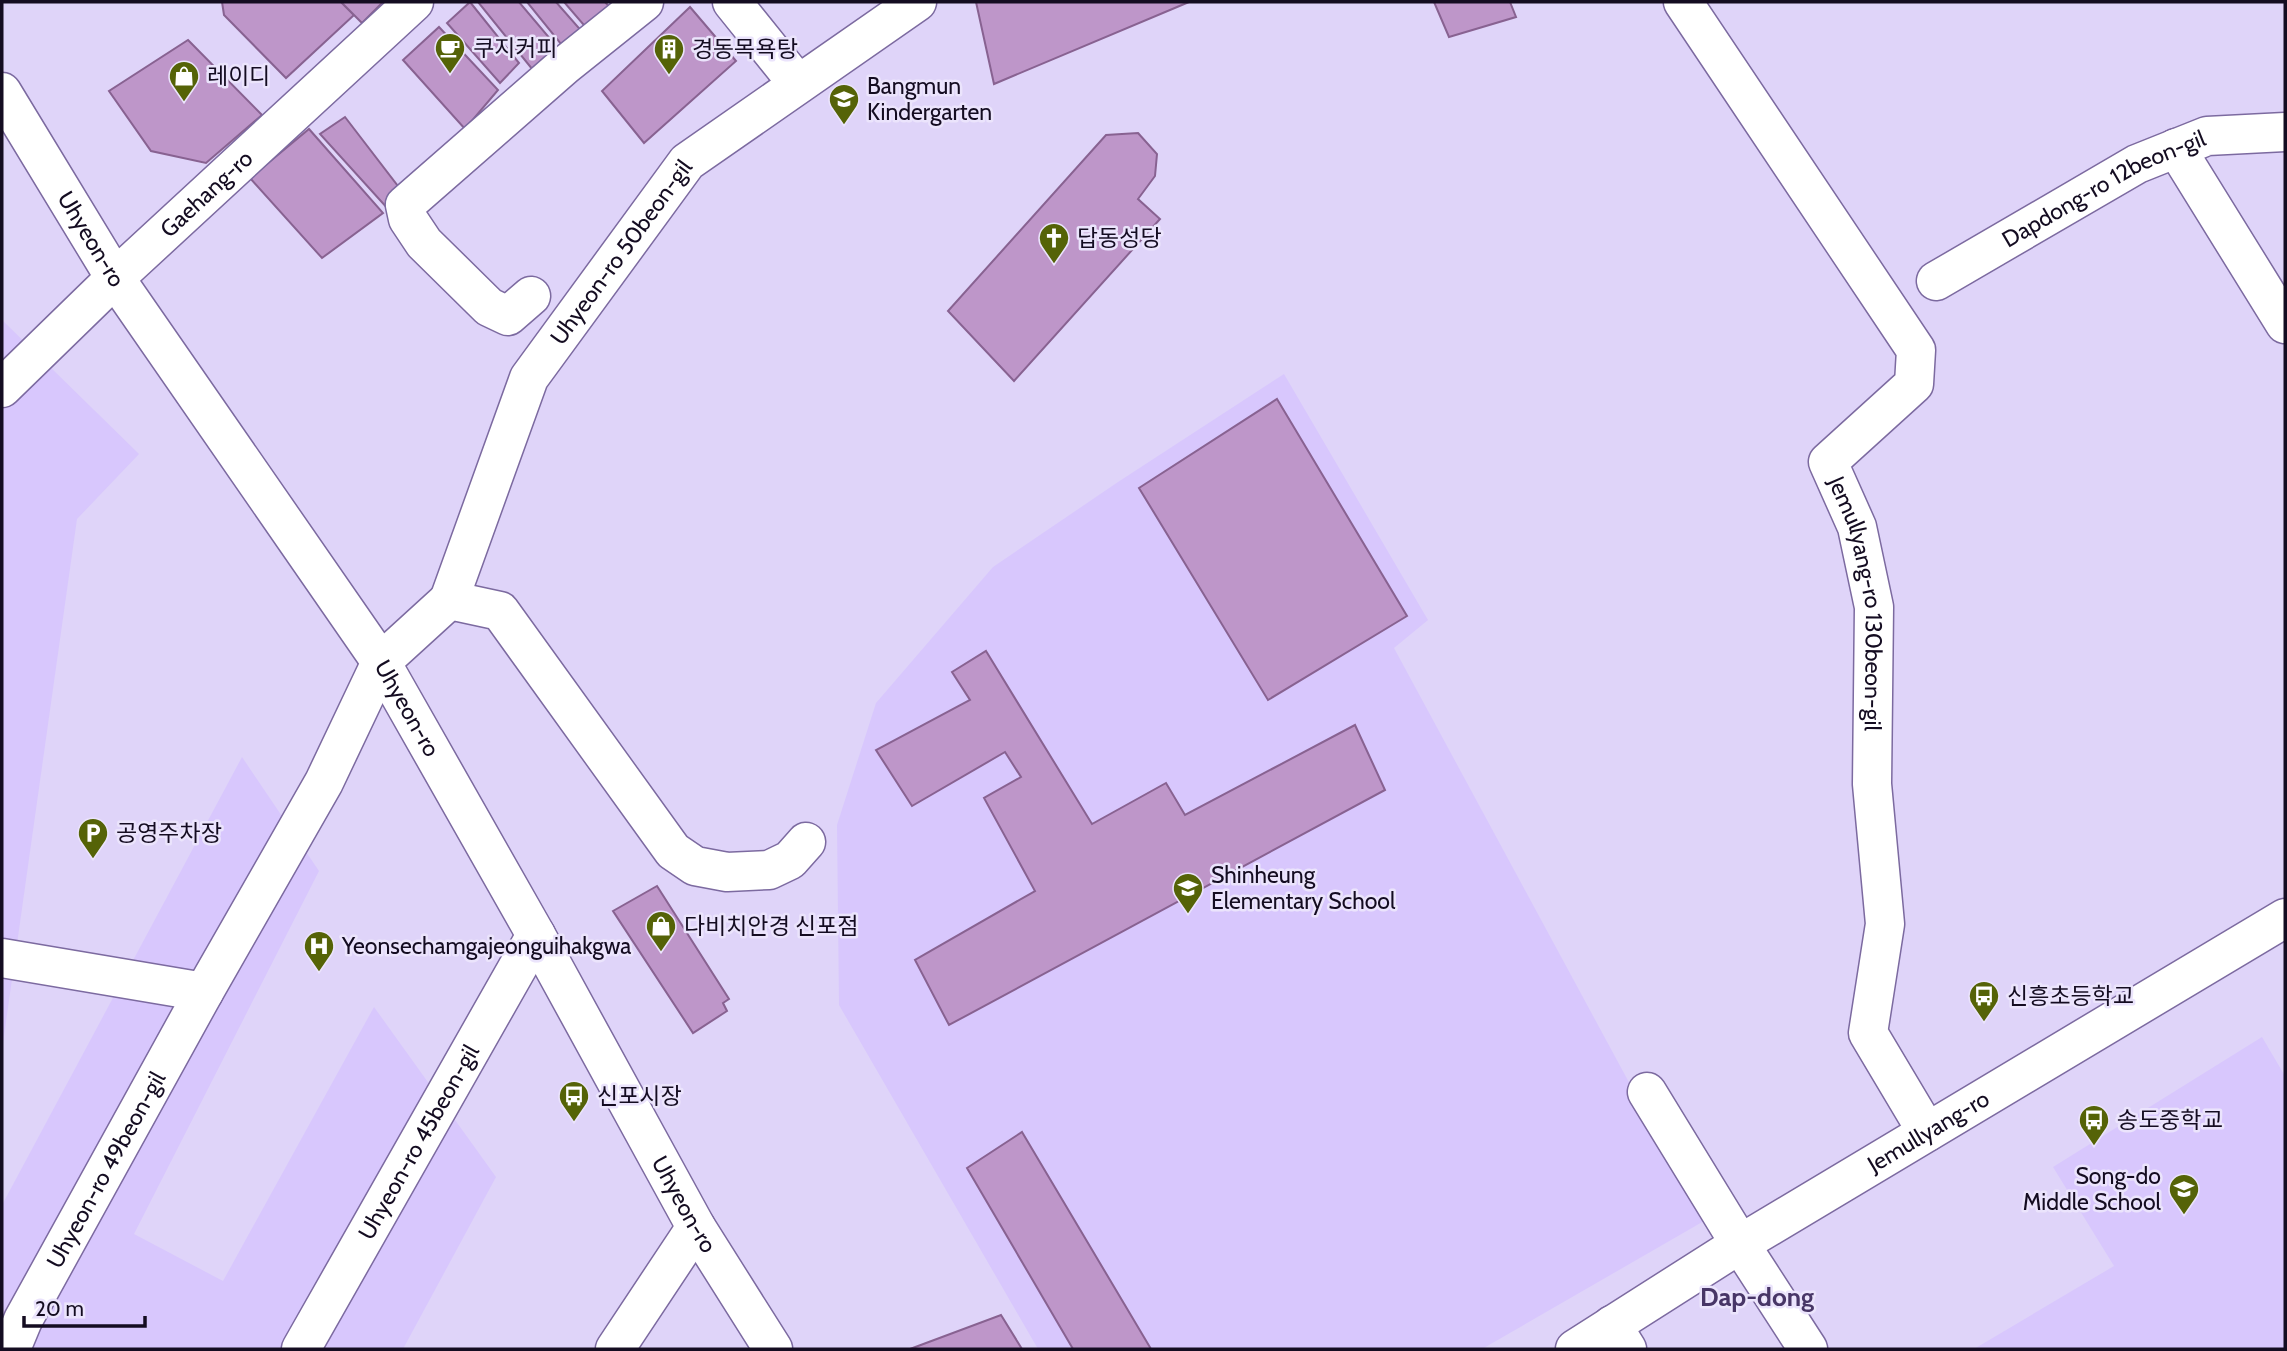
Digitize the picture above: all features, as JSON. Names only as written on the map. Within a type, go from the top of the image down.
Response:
[{"type":"street","name":"Gaehang-ro","points":[[2,388],[116,278],[414,2]]},
{"type":"street","points":[[531,296],[508,316],[489,307],[424,243],[408,219],[405,205],[564,66],[644,2]]},
{"type":"street","points":[[732,2],[798,84]]},
{"type":"street","name":"Uhyeon-ro 50beon-gil","points":[[449,600],[529,378],[687,162],[917,2]]},
{"type":"street","name":"Jemullyang-ro 130beon-gil","points":[[1683,2],[1916,350],[1914,384],[1828,461],[1857,527],[1874,607],[1871,784],[1885,924],[1868,1033],[1927,1132]]},
{"type":"street","name":"Uhyeon-ro","points":[[2,92],[116,278],[381,662],[536,935],[696,1227],[773,1349]]},
{"type":"street","name":"Dapdong-ro 12beon-gil","points":[[1937,281],[2137,164],[2207,136],[2285,132]]},
{"type":"street","points":[[2176,148],[2285,324]]},
{"type":"street","points":[[381,662],[449,600],[500,611],[673,851],[695,866],[727,872],[769,870],[790,860],[806,842]]},
{"type":"street","name":"Uhyeon-ro 49beon-gil","points":[[10,1349],[23,1320],[204,992],[324,782],[381,662]]},
{"type":"street","name":"Jemullyang-ro","points":[[1575,1349],[1620,1337],[1740,1244],[2285,918]]},
{"type":"street","name":"Uhyeon-ro 45beon-gil","points":[[301,1349],[536,935]]},
{"type":"street","points":[[2,958],[204,992]]},
{"type":"street","points":[[1647,1092],[1808,1349]]},
{"type":"street","points":[[615,1349],[696,1227]]},
{"type":"shaded area","points":[[2,320],[139,454],[77,519],[2,1050]]},
{"type":"shaded area","name":"Shinheung Elementary School","points":[[1284,374],[1428,620],[1394,648],[1704,1221],[1482,1349],[1038,1349],[839,1005],[837,825],[876,703],[993,567]]},
{"type":"shaded area","points":[[242,757],[319,871],[134,1234],[223,1281],[374,1007],[496,1177],[403,1349],[2,1349],[2,1205]]},
{"type":"shaded area","name":"Song-do Middle School","points":[[2262,1037],[2285,1076],[2285,1349],[1974,1349],[2114,1266],[2053,1167]]},
{"type":"building","points":[[222,2],[341,2],[354,15],[286,78],[224,15]]},
{"type":"building","points":[[341,2],[383,2],[362,23]]},
{"type":"building","points":[[470,2],[519,63],[500,83],[447,23]]},
{"type":"building","points":[[478,2],[519,2],[563,54],[537,75]]},
{"type":"building","points":[[527,2],[556,2],[585,35],[565,49]]},
{"type":"building","points":[[564,2],[605,2],[616,14],[589,31]]},
{"type":"building","points":[[976,2],[1189,2],[994,84]]},
{"type":"building","points":[[1434,2],[1510,2],[1516,17],[1449,37]]},
{"type":"building","name":"경동목욕탕","points":[[690,7],[736,61],[644,143],[602,91]]},
{"type":"building","name":"쿠지커피","points":[[439,27],[498,90],[465,129],[403,60]]},
{"type":"building","name":"레이디","points":[[188,40],[262,115],[206,163],[151,151],[109,91]]},
{"type":"building","points":[[345,117],[404,194],[389,210],[320,134]]},
{"type":"building","points":[[309,129],[383,213],[322,258],[250,178]]},
{"type":"building","name":"답동성당","points":[[1138,133],[1157,154],[1155,176],[1138,199],[1160,219],[1014,381],[948,311],[1106,135]]},
{"type":"building","points":[[1277,399],[1407,616],[1268,700],[1139,488]]},
{"type":"building","points":[[986,651],[1092,824],[1166,783],[1185,815],[1355,725],[1385,790],[949,1025],[915,960],[1035,891],[984,798],[1021,777],[1005,752],[912,806],[876,750],[970,700],[952,672]]},
{"type":"building","points":[[657,886],[729,999],[723,1003],[727,1011],[693,1033],[613,911]]},
{"type":"building","points":[[1022,1132],[1151,1349],[1073,1349],[967,1168]]},
{"type":"building","points":[[1001,1315],[1022,1349],[910,1349]]},
{"type":"place","name":"쿠지커피","points":[[450,75]]},
{"type":"place","name":"경동목욕탕","points":[[669,76]]},
{"type":"place","name":"레이디","points":[[184,103]]},
{"type":"place","name":"Bangmun Kindergarten","points":[[844,126]]},
{"type":"place","name":"답동성당","points":[[1054,265]]},
{"type":"place","name":"공영주차장","points":[[93,860]]},
{"type":"place","name":"Shinheung Elementary School","points":[[1188,915]]},
{"type":"place","name":"다비치안경 신포점","points":[[661,953]]},
{"type":"place","name":"Yeonsechamgajeonguihakgwa","points":[[319,973]]},
{"type":"place","name":"신흥초등학교","points":[[1984,1023]]},
{"type":"place","name":"신포시장","points":[[574,1123]]},
{"type":"place","name":"송도중학교","points":[[2094,1147]]},
{"type":"place","name":"Song-do Middle School","points":[[2184,1216]]},
{"type":"district","name":"Dap-dong","points":[[1757,1297]]}]
